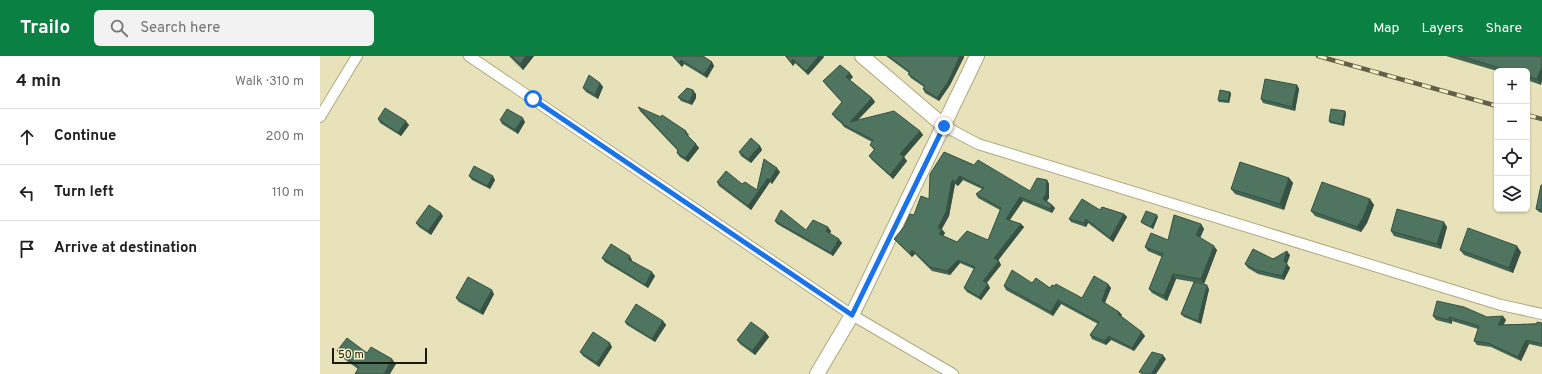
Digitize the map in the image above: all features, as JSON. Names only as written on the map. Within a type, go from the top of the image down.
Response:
[{"type":"street","points":[[320,117],[357,56]]},
{"type":"street","points":[[469,56],[852,315],[954,374]]},
{"type":"street","points":[[862,56],[944,126],[986,146],[1501,305],[1542,314]]},
{"type":"street","points":[[817,374],[852,315],[944,126],[976,56]]},
{"type":"building","points":[[511,56],[526,56],[520,64]]},
{"type":"building","points":[[673,56],[703,56],[712,62],[704,74],[681,60],[679,63]]},
{"type":"building","points":[[786,56],[819,56],[806,71],[793,59],[791,62]]},
{"type":"building","points":[[888,56],[960,56],[948,82],[937,98],[923,89],[925,86],[908,74],[910,72]]},
{"type":"building","points":[[1460,56],[1542,57],[1542,66],[1537,79],[1530,77],[1530,68],[1500,68]]},
{"type":"building","points":[[840,65],[850,73],[846,77],[872,98],[850,122],[894,111],[920,131],[900,154],[904,157],[890,175],[869,156],[875,149],[870,145],[873,140],[842,124],[843,123],[832,114],[842,102],[823,81]]},
{"type":"building","points":[[589,75],[600,83],[595,95],[583,88]]},
{"type":"building","points":[[1265,79],[1297,85],[1292,107],[1261,99]]},
{"type":"building","points":[[687,88],[693,90],[693,94],[689,102],[678,97]]},
{"type":"building","points":[[1220,90],[1230,92],[1228,101],[1218,100]]},
{"type":"building","points":[[638,107],[661,117],[662,115],[686,131],[685,133],[696,144],[685,158],[677,153],[678,150]]},
{"type":"building","points":[[385,108],[406,121],[398,133],[378,119]]},
{"type":"building","points":[[507,109],[523,118],[515,130],[500,120]]},
{"type":"building","points":[[1331,109],[1345,111],[1342,124],[1329,121]]},
{"type":"building","points":[[751,138],[760,146],[748,159],[739,152]]},
{"type":"building","points":[[944,152],[974,165],[978,160],[1030,191],[1037,178],[1047,180],[1046,194],[1043,199],[1052,205],[1050,209],[1020,197],[1006,219],[1021,224],[994,258],[999,261],[983,281],[988,284],[979,297],[964,288],[975,267],[958,260],[947,271],[930,267],[912,250],[910,254],[894,239],[904,227],[910,214],[914,215],[921,196],[929,199],[930,174]],"holes":[[[960,176],[984,188],[976,194],[1001,208],[988,240],[967,231],[957,242],[939,234],[942,230],[938,228],[946,212],[952,180],[955,182]]]},
{"type":"building","points":[[764,159],[777,168],[770,180],[768,178],[748,206],[717,182],[726,171],[742,184],[745,182],[757,190]]},
{"type":"building","points":[[1240,162],[1289,178],[1280,204],[1231,189]]},
{"type":"building","points":[[474,166],[493,176],[487,186],[469,176]]},
{"type":"building","points":[[1322,182],[1370,199],[1363,218],[1357,227],[1311,211]]},
{"type":"building","points":[[1542,185],[1542,210],[1536,209]]},
{"type":"building","points":[[1082,199],[1100,210],[1102,207],[1124,214],[1110,238],[1086,219],[1084,223],[1069,219]]},
{"type":"building","points":[[429,205],[441,213],[428,231],[416,223]]},
{"type":"building","points":[[1397,209],[1444,222],[1437,244],[1391,231]]},
{"type":"building","points":[[781,210],[806,230],[813,220],[828,227],[826,231],[839,239],[831,253],[775,221]]},
{"type":"building","points":[[1146,211],[1157,215],[1151,227],[1141,222]]},
{"type":"building","points":[[1174,215],[1201,224],[1196,235],[1214,246],[1201,279],[1173,274],[1164,296],[1149,289],[1163,254],[1145,247],[1151,233],[1168,240]]},
{"type":"building","points":[[1468,228],[1517,246],[1509,268],[1460,250]]},
{"type":"building","points":[[611,244],[630,256],[628,259],[652,272],[645,285],[602,258]]},
{"type":"building","points":[[1253,249],[1273,259],[1287,251],[1284,261],[1287,264],[1282,276],[1256,270],[1245,264]]},
{"type":"building","points":[[1012,270],[1032,283],[1036,278],[1050,288],[1052,285],[1054,286],[1056,284],[1082,298],[1094,276],[1108,284],[1102,301],[1119,312],[1118,314],[1142,332],[1132,348],[1109,336],[1104,341],[1090,335],[1099,322],[1058,300],[1051,312],[1004,286]]},
{"type":"building","points":[[468,277],[492,290],[480,311],[456,298]]},
{"type":"building","points":[[1194,282],[1207,285],[1198,321],[1181,314]]},
{"type":"building","points":[[1437,301],[1464,307],[1487,317],[1503,316],[1498,325],[1537,324],[1537,322],[1542,323],[1542,344],[1526,340],[1518,357],[1488,343],[1474,341],[1479,326],[1449,317],[1449,320],[1433,316]]},
{"type":"building","points":[[636,304],[663,321],[652,339],[625,322]]},
{"type":"building","points":[[751,322],[766,333],[752,351],[737,340]]},
{"type":"building","points":[[593,332],[610,343],[597,363],[580,352]]},
{"type":"building","points":[[347,338],[367,353],[371,347],[392,359],[384,374],[355,374],[359,367],[337,351]]},
{"type":"building","points":[[1152,352],[1163,355],[1151,374],[1143,374],[1139,372]]},
{"type":"railway","points":[[1318,56],[1494,105]]},
{"type":"railway","points":[[1530,116],[1542,119]]},
{"type":"route","points":[[533,99],[852,315],[944,126]]}]
